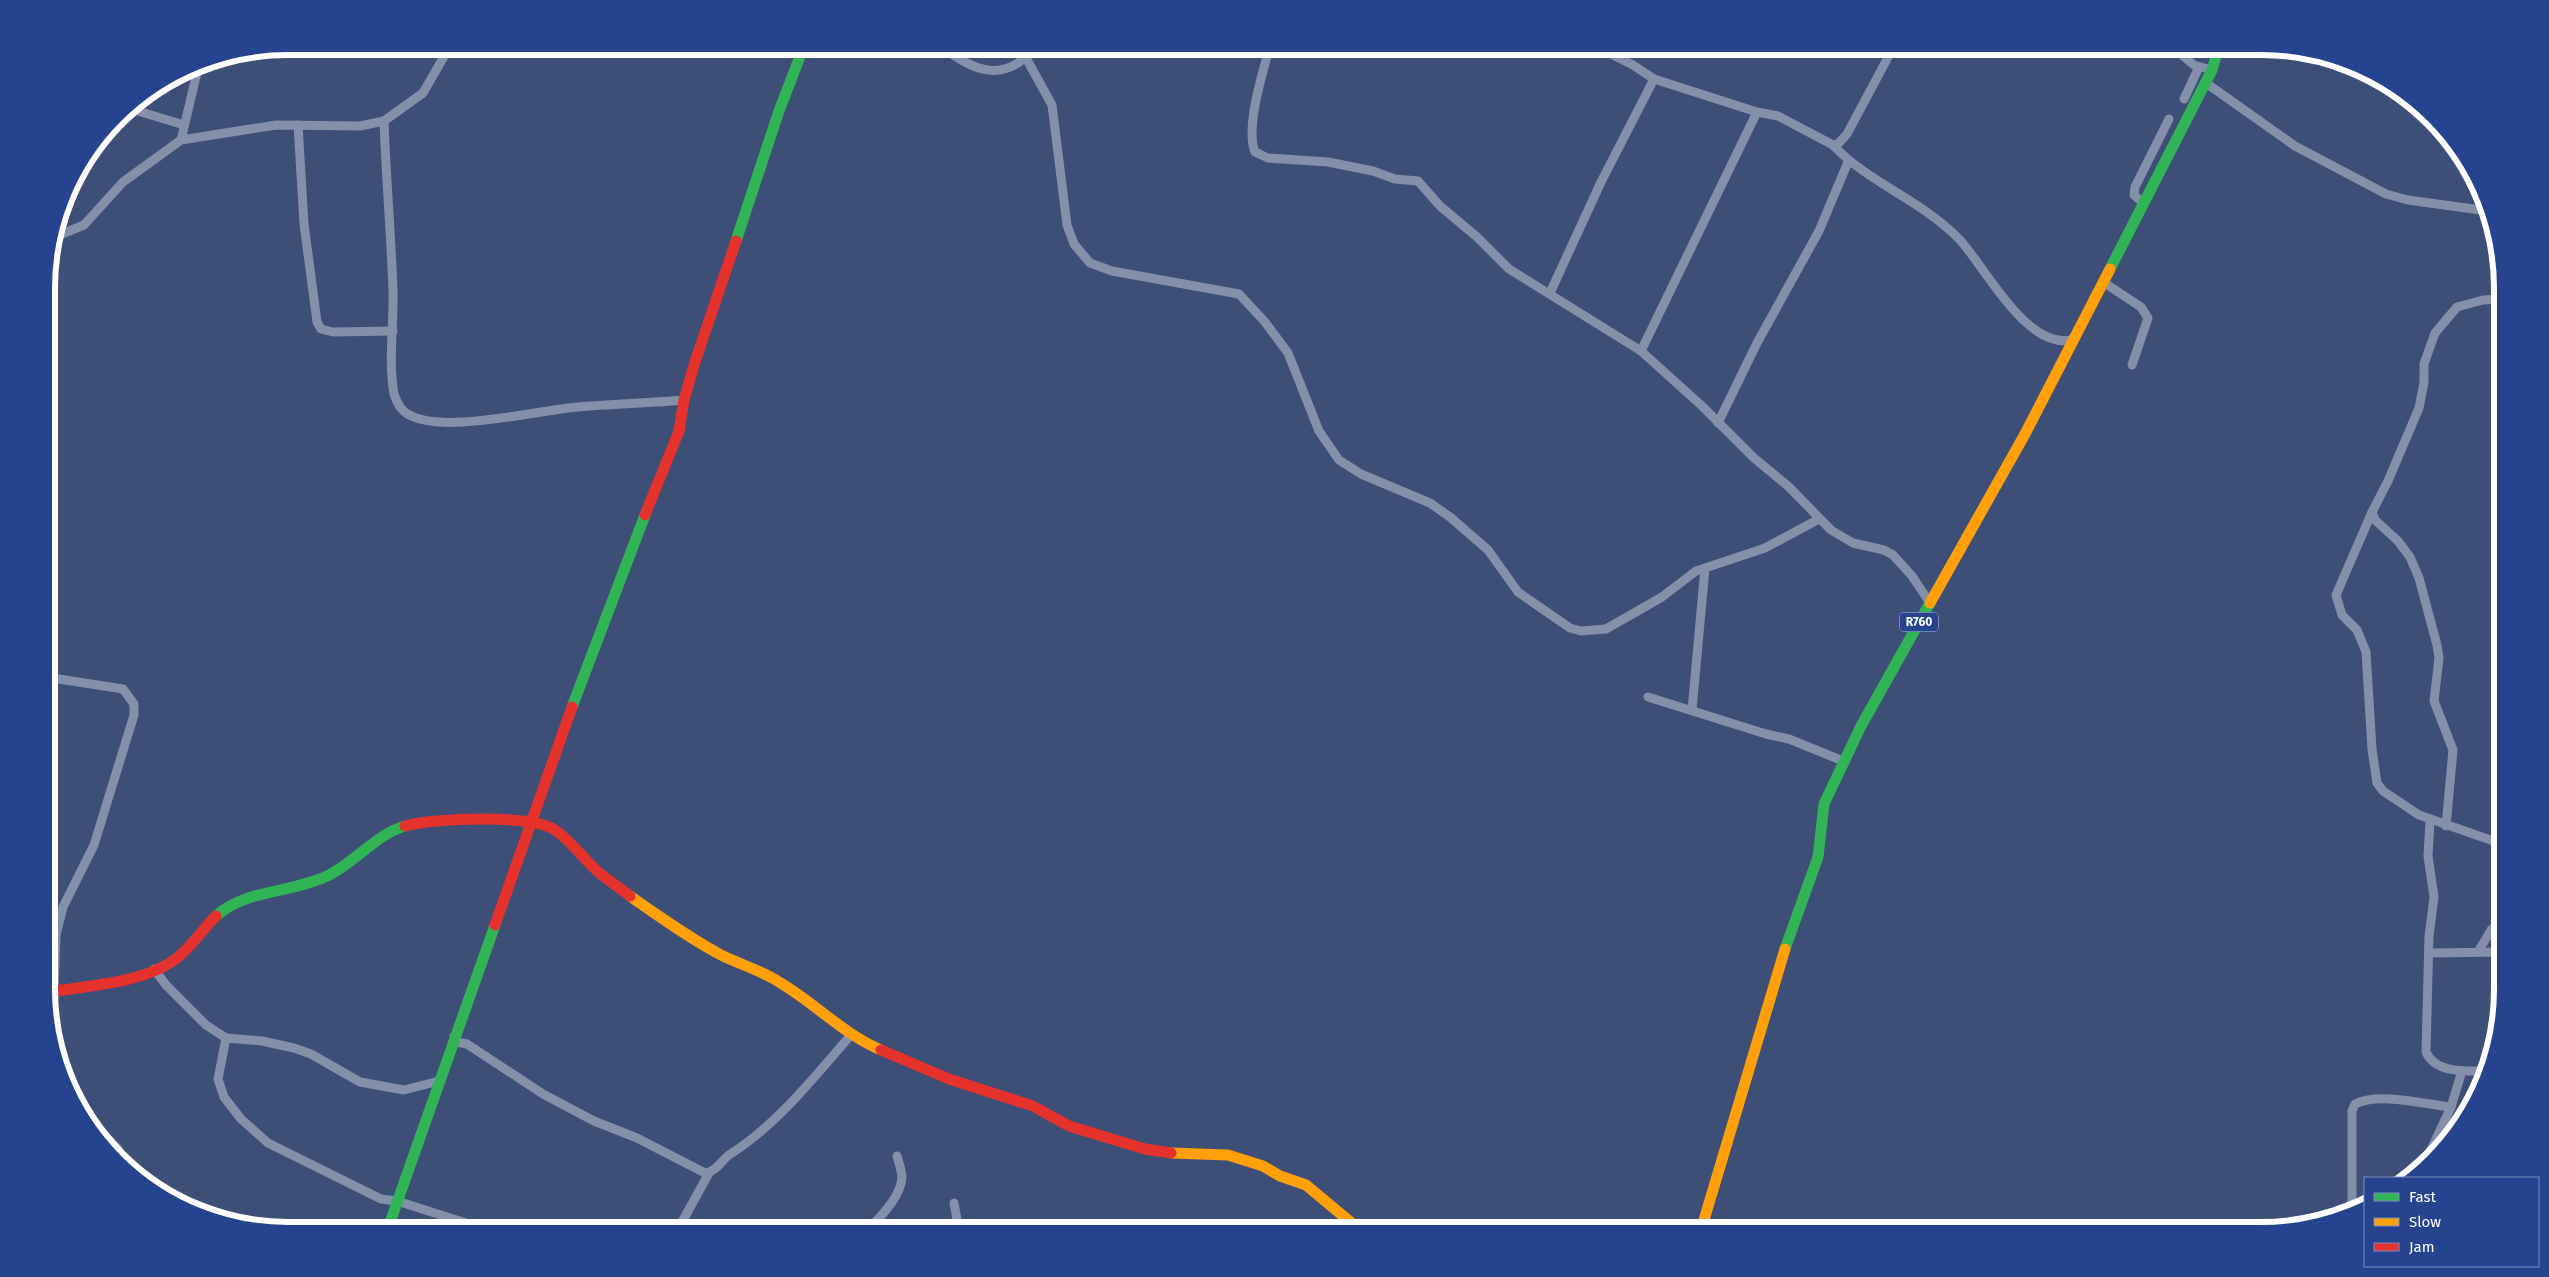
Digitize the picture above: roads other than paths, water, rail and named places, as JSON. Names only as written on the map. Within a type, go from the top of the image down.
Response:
[{"type":"street","points":[[61,234],[84,225],[123,182],[181,140],[260,127],[298,125],[360,126],[384,121],[423,93],[445,55]]},
{"type":"street","points":[[390,1222],[454,1036],[485,956],[612,596],[678,431],[684,400],[779,110],[800,55]]},
{"type":"street","points":[[954,55],[970,65],[992,71],[1011,67],[1028,55]]},
{"type":"street","points":[[1268,55],[1256,101],[1252,136],[1255,152],[1268,158],[1328,162],[1373,171],[1395,179],[1418,181],[1440,206],[1477,237],[1509,269],[1641,351],[1754,458],[1788,486],[1819,519],[1842,538],[1884,550],[1893,556],[1912,576],[1930,603]]},
{"type":"street","points":[[1616,55],[1654,79],[1757,112],[1772,113],[1832,145],[1848,162],[1892,188],[1943,224],[1961,241],[1996,291],[2027,323],[2051,338],[2063,342],[2071,340],[2078,332]]},
{"type":"street","points":[[1832,145],[1837,145],[1847,134],[1889,55]]},
{"type":"street","points":[[2180,55],[2199,67],[2212,70]]},
{"type":"street","name":"R760","points":[[1703,1222],[1778,967],[1818,857],[1824,804],[1843,760],[2025,434],[2206,83],[2216,55]]},
{"type":"street","points":[[1026,58],[1052,105],[1067,225],[1074,244],[1083,257],[1090,263],[1112,271],[1239,294],[1271,329],[1288,353],[1319,431],[1340,460],[1360,474],[1430,503],[1450,517],[1488,550],[1518,592],[1570,628],[1581,632],[1606,629],[1662,597],[1685,578],[1705,568],[1758,551],[1819,519]]},
{"type":"street","points":[[2184,99],[2199,67]]},
{"type":"street","points":[[181,140],[197,74]]},
{"type":"street","points":[[1550,293],[1601,182],[1654,79]]},
{"type":"street","points":[[2206,83],[2295,146],[2386,194],[2408,200],[2481,210]]},
{"type":"street","points":[[137,111],[184,126]]},
{"type":"street","points":[[1641,351],[1757,112]]},
{"type":"street","points":[[2144,204],[2134,195],[2135,187],[2169,119]]},
{"type":"street","points":[[384,121],[395,395],[400,407],[407,414],[449,423],[478,422],[534,411],[684,400]]},
{"type":"street","points":[[298,125],[304,224],[317,322],[321,329],[333,332],[393,330]]},
{"type":"street","points":[[1718,423],[1757,343],[1819,231],[1848,162]]},
{"type":"street","points":[[2103,282],[2141,307],[2148,318],[2132,365]]},
{"type":"street","points":[[2494,299],[2483,300],[2457,307],[2435,333],[2424,364],[2424,382],[2419,408],[2388,481],[2338,589],[2338,605],[2342,615],[2360,636],[2366,652],[2372,748],[2377,783],[2383,791],[2430,821],[2494,841]]},
{"type":"street","points":[[2372,512],[2375,520],[2398,541],[2410,557],[2419,578],[2437,645],[2439,658],[2434,701],[2453,750],[2446,826]]},
{"type":"street","points":[[1692,710],[1705,568]]},
{"type":"street","points":[[55,946],[63,907],[94,845],[134,715],[134,704],[123,689],[58,679]]},
{"type":"street","points":[[1648,697],[1766,734],[1788,739],[1843,760]]},
{"type":"street","points":[[55,990],[103,984],[154,970],[167,964],[188,948],[215,916],[226,907],[248,897],[292,890],[335,873],[400,827],[429,821],[531,822],[546,825],[554,830],[598,872],[669,923],[723,956],[777,980],[801,995],[851,1034],[903,1061],[949,1080],[1032,1106],[1069,1126],[1144,1149],[1176,1154],[1228,1155],[1250,1160],[1280,1176],[1306,1185],[1350,1222]]},
{"type":"street","points":[[2430,821],[2428,856],[2434,897],[2426,1052],[2434,1063],[2462,1071],[2479,1071]]},
{"type":"street","points":[[2478,952],[2494,927]]},
{"type":"street","points":[[2430,953],[2494,952]]},
{"type":"street","points":[[154,970],[166,985],[206,1025],[226,1038],[262,1041],[302,1051],[360,1082],[404,1090],[439,1081]]},
{"type":"street","points":[[682,1222],[709,1173],[730,1155],[745,1147],[802,1093],[851,1034]]},
{"type":"street","points":[[454,1036],[457,1042],[467,1044],[543,1094],[594,1121],[637,1138],[696,1170],[709,1173]]},
{"type":"street","points":[[226,1038],[218,1079],[224,1097],[241,1119],[268,1143],[381,1199],[397,1201],[463,1222]]},
{"type":"street","points":[[2432,1146],[2450,1107],[2462,1071]]},
{"type":"street","points":[[2353,1203],[2352,1120],[2354,1104],[2363,1100],[2385,1099],[2450,1107]]},
{"type":"street","points":[[875,1222],[889,1205],[900,1184],[902,1176],[897,1156]]},
{"type":"street","points":[[954,1203],[957,1222]]}]
